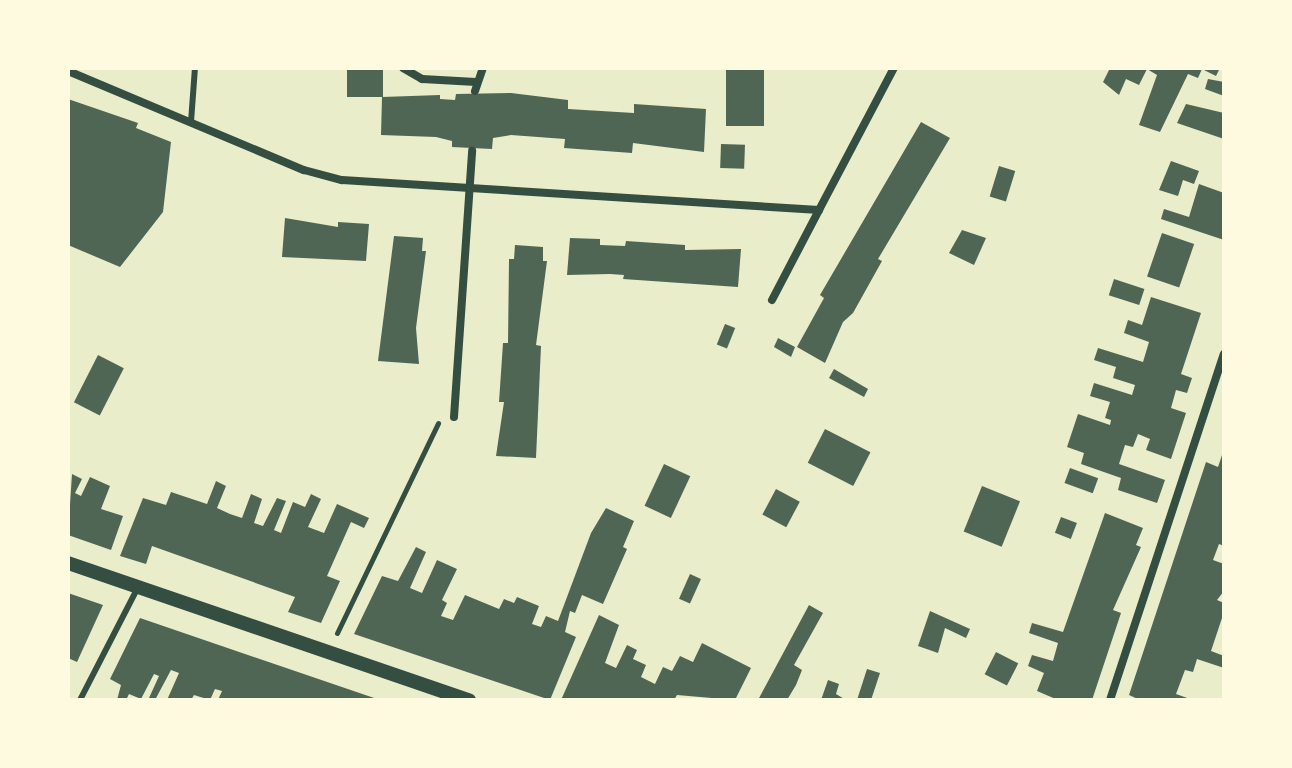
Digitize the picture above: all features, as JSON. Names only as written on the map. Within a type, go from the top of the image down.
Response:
[{"type":"street","points":[[403,68],[422,79],[476,86],[483,68]]},
{"type":"street","points":[[772,300],[894,68]]},
{"type":"street","points":[[68,71],[322,176],[819,210]]},
{"type":"street","points":[[454,417],[472,151]]},
{"type":"street","points":[[1110,700],[1224,354]]},
{"type":"street","points":[[68,563],[469,700]]},
{"type":"lane","points":[[191,122],[195,68]]},
{"type":"lane","points":[[80,700],[138,587]]},
{"type":"path","points":[[328,652],[436,424],[454,417]]},
{"type":"building","points":[[347,68],[383,68],[383,97],[347,97]]},
{"type":"building","points":[[726,68],[764,68],[764,126],[726,126]]},
{"type":"building","points":[[1110,68],[1220,68],[1216,76],[1202,69],[1198,78],[1188,74],[1160,132],[1139,125],[1157,75],[1147,69],[1139,85],[1126,79],[1119,95],[1103,82]]},
{"type":"building","points":[[1208,79],[1224,82],[1224,96],[1205,89]]},
{"type":"building","points":[[511,93],[568,100],[568,109],[634,113],[634,104],[706,109],[704,152],[633,143],[632,153],[564,148],[565,139],[511,135],[493,138],[492,149],[452,147],[452,141],[436,137],[381,135],[382,97],[440,95],[440,99],[455,100],[456,94]]},
{"type":"building","points":[[68,99],[138,123],[136,128],[171,142],[163,212],[120,267],[68,245]]},
{"type":"building","points":[[1186,104],[1224,113],[1224,139],[1177,123]]},
{"type":"building","points":[[921,122],[950,138],[878,259],[882,261],[853,313],[843,322],[825,363],[797,347],[824,298],[820,295]]},
{"type":"building","points":[[721,144],[745,145],[744,169],[720,168]]},
{"type":"building","points":[[1171,161],[1199,171],[1194,184],[1183,180],[1178,196],[1159,190]]},
{"type":"building","points":[[999,166],[1015,171],[1006,202],[990,197]]},
{"type":"building","points":[[1199,184],[1224,193],[1224,240],[1161,219],[1164,209],[1189,217]]},
{"type":"building","points":[[285,218],[338,227],[338,222],[369,224],[366,261],[282,257]]},
{"type":"building","points":[[962,230],[986,238],[974,265],[949,253]]},
{"type":"building","points":[[1162,233],[1194,244],[1179,288],[1147,276]]},
{"type":"building","points":[[394,236],[423,238],[422,251],[426,251],[416,328],[419,364],[378,361]]},
{"type":"building","points":[[570,238],[600,239],[600,245],[625,246],[626,241],[685,245],[685,250],[741,249],[738,287],[623,279],[624,275],[610,274],[567,275]]},
{"type":"building","points":[[515,245],[543,247],[543,261],[547,261],[536,345],[541,346],[536,458],[496,456],[504,402],[499,402],[503,343],[508,343],[509,259],[514,259]]},
{"type":"building","points":[[1114,279],[1144,289],[1139,305],[1109,295]]},
{"type":"building","points":[[1151,297],[1201,313],[1181,374],[1192,378],[1187,393],[1176,390],[1171,408],[1186,413],[1171,459],[1146,450],[1150,439],[1138,434],[1133,447],[1125,445],[1119,464],[1165,480],[1157,503],[1118,490],[1121,478],[1081,464],[1084,453],[1067,447],[1078,414],[1110,425],[1111,420],[1105,418],[1110,402],[1090,396],[1094,383],[1132,395],[1135,385],[1113,378],[1116,367],[1094,360],[1098,348],[1143,362],[1149,342],[1124,333],[1128,320],[1142,325]]},
{"type":"building","points":[[725,324],[735,328],[727,349],[717,344]]},
{"type":"building","points":[[778,338],[795,347],[791,357],[774,347]]},
{"type":"building","points":[[98,355],[124,368],[100,415],[74,402]]},
{"type":"building","points":[[834,369],[868,389],[864,397],[829,378]]},
{"type":"building","points":[[825,429],[870,452],[853,486],[808,463]]},
{"type":"building","points":[[1223,452],[1224,546],[1219,544],[1213,560],[1224,564],[1224,591],[1217,600],[1224,603],[1224,612],[1211,651],[1224,656],[1224,668],[1197,659],[1193,672],[1185,670],[1176,694],[1193,700],[1140,700],[1129,695],[1206,462],[1218,467]]},
{"type":"building","points":[[664,464],[690,476],[671,518],[645,506]]},
{"type":"building","points":[[1070,468],[1098,478],[1093,493],[1065,483]]},
{"type":"building","points":[[72,474],[82,479],[75,493],[81,496],[90,477],[110,486],[101,509],[123,516],[111,550],[68,535]]},
{"type":"building","points":[[216,481],[226,486],[217,508],[230,514],[242,518],[251,494],[262,499],[254,523],[263,526],[277,498],[286,501],[274,530],[281,533],[293,502],[305,507],[311,494],[321,499],[308,527],[324,533],[337,504],[369,518],[364,528],[351,522],[327,576],[340,581],[321,623],[288,612],[295,597],[152,546],[146,564],[120,556],[143,498],[166,505],[171,492],[207,504]]},
{"type":"building","points":[[982,486],[1020,501],[1002,547],[964,531]]},
{"type":"building","points":[[776,489],[800,502],[786,527],[762,515]]},
{"type":"building","points":[[606,508],[634,521],[623,547],[627,549],[603,604],[582,595],[575,613],[570,611],[565,632],[576,637],[550,700],[354,634],[382,576],[398,581],[416,547],[426,552],[410,588],[422,593],[437,560],[457,569],[442,600],[447,603],[441,616],[453,620],[465,595],[499,609],[504,599],[514,603],[517,597],[539,606],[532,624],[541,627],[546,616],[558,621],[591,533]]},
{"type":"building","points":[[1105,513],[1143,528],[1136,545],[1141,547],[1113,610],[1121,613],[1092,700],[1058,700],[1037,691],[1044,673],[1028,666],[1032,655],[1053,661],[1058,643],[1029,633],[1032,623],[1063,632]]},
{"type":"building","points":[[1061,517],[1077,523],[1071,539],[1055,533]]},
{"type":"building","points":[[690,574],[701,579],[690,604],[679,599]]},
{"type":"building","points":[[68,593],[103,605],[77,662],[68,658]]},
{"type":"building","points":[[809,605],[823,613],[794,665],[802,670],[796,685],[787,700],[758,700]]},
{"type":"building","points":[[930,611],[970,629],[966,638],[945,628],[938,653],[918,646]]},
{"type":"building","points":[[599,615],[619,625],[605,663],[616,668],[627,645],[637,650],[633,659],[646,665],[641,677],[655,684],[663,667],[672,671],[680,656],[693,662],[702,643],[751,668],[735,700],[677,695],[674,700],[561,700]]},
{"type":"building","points":[[140,618],[380,700],[218,700],[222,691],[215,689],[210,700],[194,695],[191,700],[167,700],[179,673],[171,670],[155,700],[149,698],[159,676],[154,674],[141,699],[129,694],[126,700],[117,700],[121,685],[110,679]]},
{"type":"building","points":[[996,652],[1018,663],[1007,686],[985,674]]},
{"type":"building","points":[[867,669],[880,673],[871,700],[857,700]]},
{"type":"building","points":[[828,680],[839,684],[836,694],[846,700],[821,700]]}]
